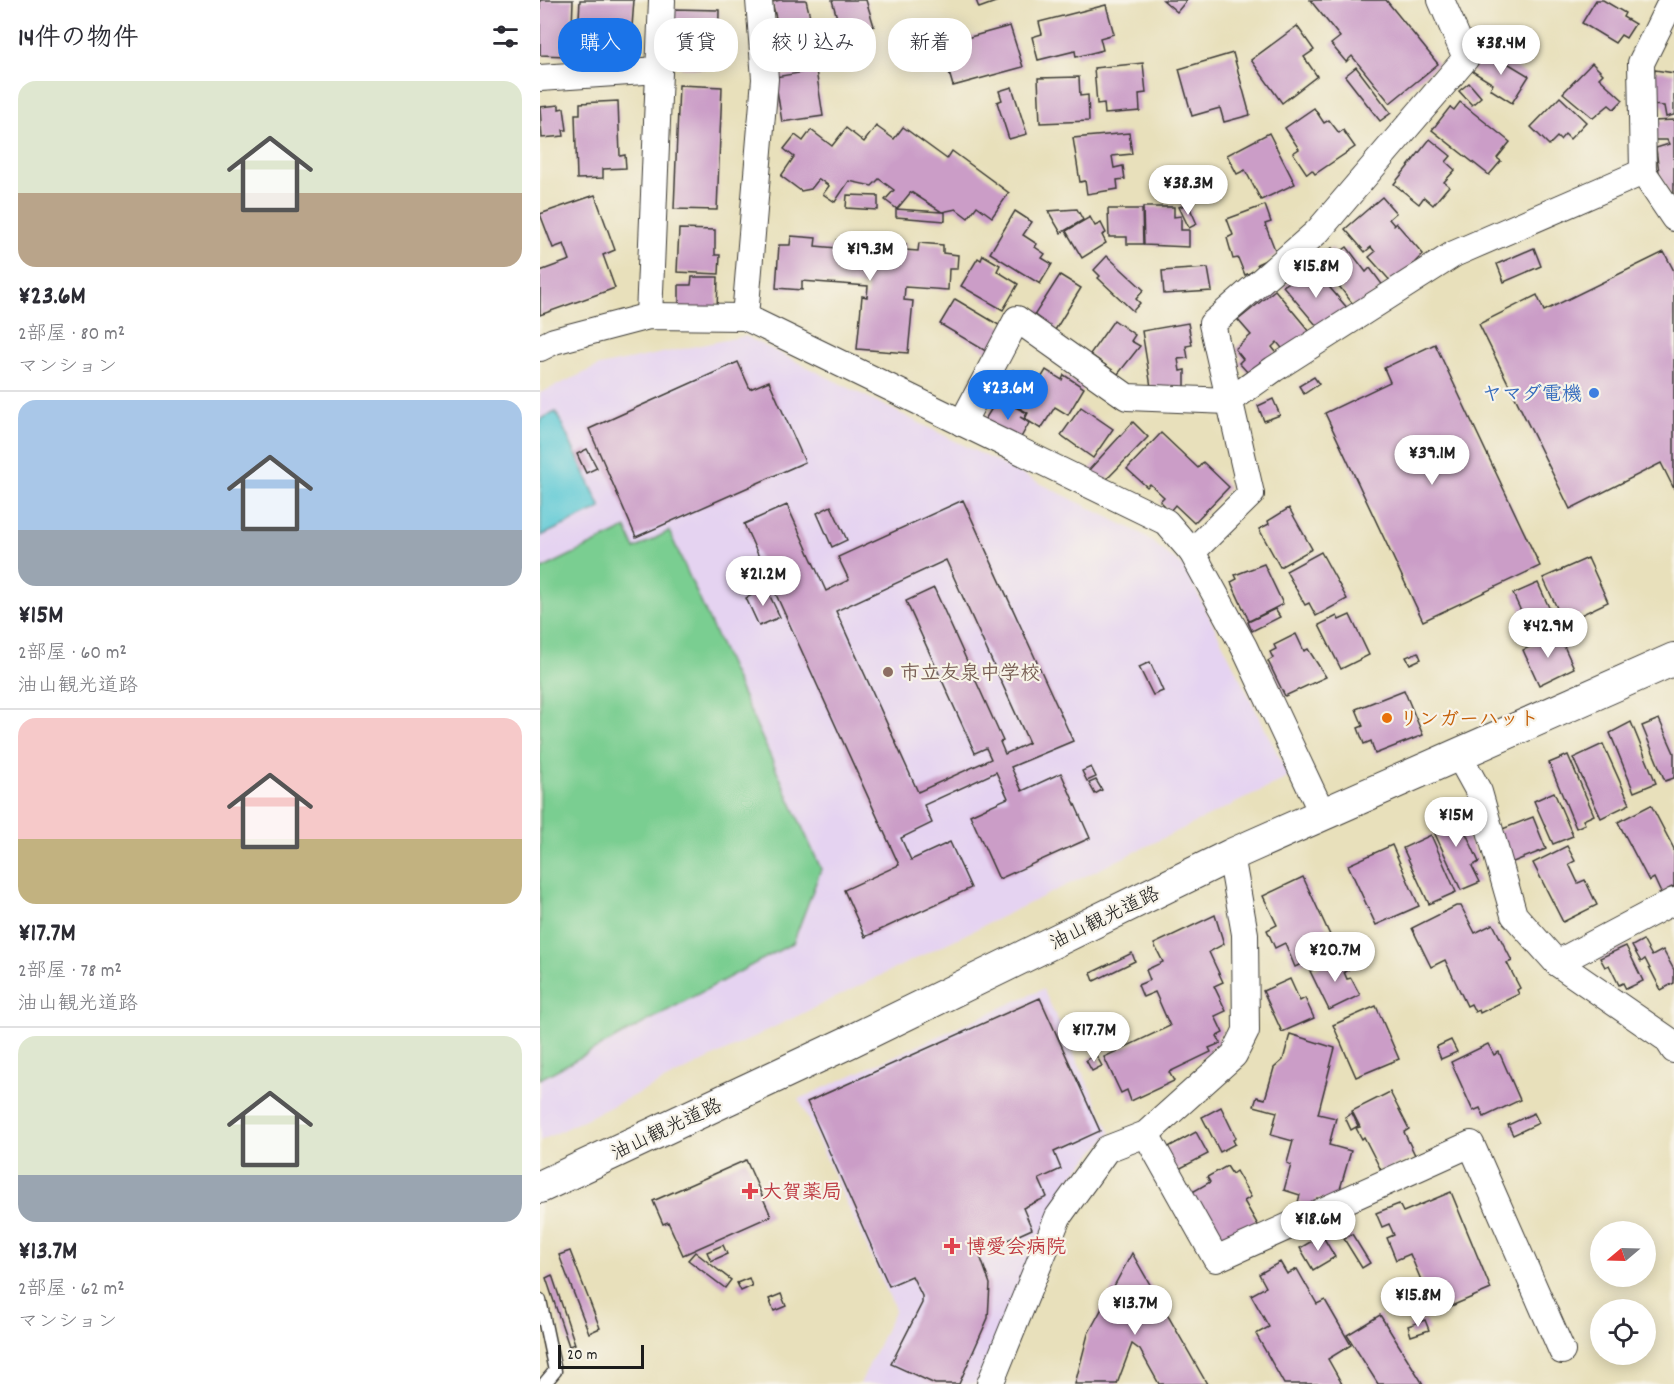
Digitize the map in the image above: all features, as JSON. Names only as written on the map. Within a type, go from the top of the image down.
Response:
[{"type":"street","points":[[661,18],[662,0]]},
{"type":"street","points":[[745,317],[765,79],[759,0]]},
{"type":"street","points":[[1192,552],[1251,494],[1212,324],[1318,231],[1466,58],[1441,0]]},
{"type":"street","points":[[1672,0],[1667,29],[1641,63],[1643,172],[1674,218]]},
{"type":"street","points":[[540,78],[654,70]]},
{"type":"street","points":[[650,316],[659,72]]},
{"type":"street","points":[[962,423],[1017,319],[1127,397],[1229,401],[1274,369],[1454,254],[1643,172]]},
{"type":"street","points":[[540,348],[554,341],[650,316],[745,317],[1166,522],[1192,552],[1244,647],[1323,815]]},
{"type":"street","name":"油山観光道路","points":[[540,1186],[849,1042],[1231,855],[1674,659]]},
{"type":"street","points":[[1458,754],[1479,792],[1514,915],[1557,963],[1667,1039],[1674,1050]]},
{"type":"street","points":[[990,1384],[1058,1217],[1107,1149],[1146,1134],[1234,1055],[1246,1031],[1245,934],[1231,855]]},
{"type":"street","points":[[1557,963],[1674,901]]},
{"type":"street","points":[[1146,1134],[1216,1259],[1471,1144],[1562,1351]]},
{"type":"lane","points":[[540,1300],[555,1371],[544,1384]]},
{"type":"shaded area","name":"市立友泉中学校","points":[[745,336],[1142,534],[1185,568],[1289,777],[540,1141],[540,393],[599,366]]},
{"type":"shaded area","name":"博愛会病院","points":[[1043,989],[1111,1133],[1065,1184],[976,1384],[860,1384],[895,1309],[799,1099]]},
{"type":"green space","points":[[626,528],[635,549],[669,531],[821,869],[793,943],[540,1079],[540,570]]},
{"type":"water","points":[[556,412],[601,508],[541,536],[540,419]]},
{"type":"building","points":[[540,0],[573,0],[572,18],[558,18],[558,56],[540,55]]},
{"type":"building","points":[[580,0],[634,0],[633,18],[579,18]]},
{"type":"building","points":[[806,0],[810,18],[776,18],[772,2]]},
{"type":"building","points":[[832,0],[866,0],[872,18],[837,18]]},
{"type":"building","points":[[976,0],[1001,0],[979,8]]},
{"type":"building","points":[[1163,0],[1187,0],[1177,12]]},
{"type":"building","points":[[1310,0],[1386,0],[1438,64],[1390,103],[1352,56],[1346,62],[1331,44],[1340,37]]},
{"type":"building","points":[[1596,0],[1603,0],[1625,13],[1623,17],[1635,24],[1626,38],[1621,35],[1615,43],[1582,23]]},
{"type":"building","points":[[1106,5],[1114,34],[1100,38],[1103,50],[1076,57],[1075,51],[1038,60],[1032,37],[1042,34],[1039,22]]},
{"type":"building","points":[[673,9],[719,10],[719,18],[673,18]]},
{"type":"building","points":[[1010,26],[1023,67],[953,86],[949,72],[972,72],[972,36]]},
{"type":"building","points":[[1297,26],[1314,50],[1304,57],[1317,76],[1282,103],[1251,60]]},
{"type":"building","points":[[1486,50],[1529,76],[1512,103],[1490,89],[1493,84],[1472,71]]},
{"type":"building","points":[[1233,53],[1250,115],[1224,122],[1220,108],[1192,116],[1179,69]]},
{"type":"building","points":[[1143,63],[1146,93],[1139,94],[1140,111],[1105,114],[1104,103],[1097,104],[1094,68]]},
{"type":"building","points":[[1592,63],[1603,74],[1599,78],[1623,100],[1614,109],[1609,105],[1593,118],[1563,93]]},
{"type":"building","points":[[1356,67],[1391,113],[1380,121],[1345,76]]},
{"type":"building","points":[[1655,70],[1674,73],[1674,115],[1666,117],[1664,106],[1651,105]]},
{"type":"building","points":[[816,72],[823,116],[782,122],[775,77]]},
{"type":"building","points":[[1079,77],[1080,96],[1088,95],[1089,121],[1040,123],[1038,78]]},
{"type":"building","points":[[1469,83],[1481,97],[1472,105],[1459,91]]},
{"type":"building","points":[[679,85],[722,87],[717,210],[674,209]]},
{"type":"building","points":[[1012,87],[1027,134],[1009,139],[997,102],[1002,100],[999,91]]},
{"type":"building","points":[[1560,97],[1586,122],[1570,139],[1565,134],[1560,140],[1557,137],[1549,145],[1531,127]]},
{"type":"building","points":[[618,101],[620,156],[625,155],[626,168],[603,169],[603,178],[577,179],[575,114],[580,114],[580,103]]},
{"type":"building","points":[[1460,102],[1510,142],[1497,158],[1501,161],[1489,175],[1432,130],[1450,107],[1454,110]]},
{"type":"building","points":[[559,105],[559,109],[564,108],[567,130],[563,130],[564,136],[542,138],[540,107]]},
{"type":"building","points":[[1314,108],[1324,123],[1329,120],[1339,133],[1343,130],[1355,147],[1315,174],[1312,170],[1307,174],[1293,153],[1299,149],[1285,128]]},
{"type":"building","points":[[1674,120],[1674,194],[1671,195],[1659,172],[1656,148],[1669,144],[1667,140],[1655,140],[1653,121]]},
{"type":"building","points":[[876,126],[894,139],[903,127],[947,159],[952,151],[1009,193],[992,217],[977,206],[968,218],[956,209],[942,212],[911,192],[897,209],[885,200],[894,190],[879,179],[872,186],[849,181],[835,202],[823,194],[829,186],[819,179],[811,189],[801,191],[781,176],[794,157],[784,149],[795,135],[803,141],[811,130],[832,146],[846,128],[864,142]]},
{"type":"building","points":[[1129,133],[1132,154],[1112,156],[1114,168],[1123,166],[1125,179],[1117,180],[1118,189],[1087,194],[1085,181],[1080,182],[1073,138]]},
{"type":"building","points":[[1269,133],[1295,184],[1261,200],[1245,170],[1237,174],[1227,155]]},
{"type":"building","points":[[1430,139],[1451,156],[1446,162],[1455,170],[1444,182],[1449,186],[1433,205],[1424,197],[1419,204],[1394,184]]},
{"type":"building","points":[[595,195],[615,250],[603,255],[615,288],[540,315],[540,271],[570,260],[564,244],[553,248],[540,214]]},
{"type":"building","points":[[847,195],[878,196],[878,210],[846,208]]},
{"type":"building","points":[[1382,197],[1396,213],[1389,219],[1394,225],[1396,223],[1423,254],[1393,284],[1369,257],[1375,252],[1371,247],[1365,252],[1345,229]]},
{"type":"building","points":[[1188,204],[1197,224],[1189,228],[1179,207]]},
{"type":"building","points":[[1265,205],[1271,222],[1265,224],[1277,255],[1257,264],[1259,269],[1245,275],[1238,258],[1233,259],[1227,238],[1233,235],[1227,219]]},
{"type":"building","points":[[1143,207],[1174,207],[1174,217],[1181,216],[1181,230],[1189,230],[1189,247],[1144,245]]},
{"type":"building","points":[[896,209],[945,212],[945,221],[896,217]]},
{"type":"building","points":[[1077,209],[1083,220],[1061,233],[1048,211]]},
{"type":"building","points":[[1108,209],[1142,209],[1143,244],[1127,244],[1127,237],[1109,237]]},
{"type":"building","points":[[1015,211],[1032,222],[1023,235],[1037,244],[1035,247],[1045,254],[1042,258],[1052,264],[1040,284],[990,253]]},
{"type":"building","points":[[1090,217],[1095,226],[1101,223],[1106,233],[1102,235],[1106,243],[1082,258],[1066,231]]},
{"type":"building","points":[[679,229],[715,230],[715,255],[720,255],[719,274],[677,272]]},
{"type":"building","points":[[791,236],[816,238],[815,246],[837,248],[837,240],[863,242],[862,247],[884,249],[885,243],[906,244],[905,250],[918,251],[919,243],[943,245],[943,253],[958,255],[957,269],[949,269],[948,290],[905,287],[904,300],[913,301],[908,353],[857,349],[862,296],[867,297],[868,286],[802,281],[802,290],[776,288],[779,245],[790,245]]},
{"type":"building","points":[[1347,247],[1366,272],[1370,268],[1384,287],[1356,308],[1318,259],[1332,248],[1336,255]]},
{"type":"building","points":[[1534,248],[1541,266],[1504,282],[1497,264]]},
{"type":"building","name":"ヤマダ電機","points":[[1664,252],[1674,271],[1674,489],[1661,463],[1570,509],[1479,324],[1537,295],[1544,311]]},
{"type":"building","points":[[983,255],[1000,265],[997,271],[1018,284],[1003,310],[961,286],[978,258],[981,260]]},
{"type":"building","points":[[1107,256],[1144,290],[1136,299],[1140,303],[1133,311],[1098,278],[1100,276],[1094,270]]},
{"type":"building","points":[[1312,267],[1349,310],[1322,332],[1283,286]]},
{"type":"building","points":[[1208,268],[1212,291],[1164,294],[1162,271]]},
{"type":"building","points":[[1060,275],[1081,288],[1052,335],[1030,322]]},
{"type":"building","points":[[692,277],[718,277],[717,311],[679,310],[679,285],[691,285]]},
{"type":"building","points":[[1275,290],[1310,332],[1285,352],[1277,342],[1272,347],[1276,352],[1249,374],[1239,363],[1243,359],[1235,349],[1251,335],[1238,320]]},
{"type":"building","points":[[955,299],[1004,328],[989,353],[940,324]]},
{"type":"building","points":[[1114,320],[1135,335],[1131,341],[1140,346],[1118,374],[1090,354]]},
{"type":"building","points":[[1188,323],[1192,345],[1186,346],[1188,358],[1178,359],[1180,371],[1185,370],[1185,394],[1152,393],[1142,331]]},
{"type":"building","name":"ヤマダ電機","points":[[1435,344],[1540,566],[1423,621],[1325,413],[1390,382],[1384,368]]},
{"type":"building","points":[[738,362],[750,389],[769,381],[805,462],[636,537],[589,429]]},
{"type":"building","points":[[1013,370],[1037,385],[1046,370],[1062,380],[1064,375],[1084,388],[1068,415],[1055,407],[1041,429],[1025,419],[1028,413],[1008,401],[1011,396],[1002,391]]},
{"type":"building","points":[[1314,377],[1319,384],[1304,394],[1299,386]]},
{"type":"building","points":[[1273,399],[1280,415],[1264,421],[1258,406]]},
{"type":"building","points":[[995,403],[1008,410],[1011,405],[1027,413],[1024,419],[1020,417],[1029,423],[1019,441],[984,421]]},
{"type":"building","points":[[1081,407],[1113,429],[1093,458],[1061,435]]},
{"type":"building","points":[[1133,422],[1148,437],[1106,480],[1100,480],[1089,470]]},
{"type":"building","points":[[1161,433],[1198,468],[1203,462],[1229,487],[1194,523],[1175,505],[1170,511],[1160,501],[1164,497],[1150,484],[1147,487],[1127,469]]},
{"type":"building","points":[[587,449],[597,468],[586,473],[577,454]]},
{"type":"building","points":[[963,500],[1073,741],[1011,767],[1022,791],[1061,773],[1090,838],[999,879],[970,815],[1008,798],[996,772],[924,805],[932,823],[901,838],[911,860],[950,842],[971,888],[865,937],[844,890],[899,865],[744,524],[787,505],[826,591],[849,580],[838,557]],"holes":[[[946,560],[1029,743],[1005,754],[1000,742],[1003,741],[934,588],[906,601],[975,753],[986,748],[991,759],[918,792],[836,611]]]},
{"type":"building","points":[[831,506],[847,540],[832,547],[817,513]]},
{"type":"building","points":[[1289,508],[1312,549],[1280,567],[1259,529]]},
{"type":"building","points":[[1321,552],[1347,599],[1316,616],[1309,603],[1305,605],[1286,571]]},
{"type":"building","points":[[1588,558],[1608,602],[1564,623],[1543,578]]},
{"type":"building","points":[[1264,564],[1283,604],[1249,621],[1231,582],[1237,579],[1235,575]]},
{"type":"building","points":[[1538,583],[1555,621],[1536,630],[1532,622],[1527,624],[1513,594]]},
{"type":"building","points":[[766,588],[780,617],[759,626],[746,598]]},
{"type":"building","points":[[1275,609],[1280,617],[1252,631],[1248,622]]},
{"type":"building","points":[[1350,615],[1369,655],[1341,669],[1319,625],[1337,616],[1339,620]]},
{"type":"building","points":[[1558,633],[1574,668],[1539,685],[1523,650]]},
{"type":"building","points":[[1296,634],[1304,651],[1308,649],[1326,677],[1285,696],[1268,661],[1273,658],[1270,652],[1276,649],[1274,645]]},
{"type":"building","points":[[1418,652],[1421,659],[1410,664],[1406,657]]},
{"type":"building","points":[[1150,662],[1163,691],[1153,695],[1139,667]]},
{"type":"building","name":"リンガーハット","points":[[1404,690],[1423,735],[1375,754],[1371,741],[1364,744],[1358,728],[1363,726],[1356,709]]},
{"type":"building","points":[[1659,719],[1674,753],[1674,778],[1665,781],[1642,726]]},
{"type":"building","points":[[1631,722],[1656,783],[1634,792],[1610,733]]},
{"type":"building","points":[[1603,744],[1630,804],[1601,818],[1573,758]]},
{"type":"building","points":[[1568,755],[1594,815],[1583,820],[1585,824],[1576,828],[1549,763]]},
{"type":"building","points":[[1091,767],[1096,777],[1087,781],[1082,771]]},
{"type":"building","points":[[1096,780],[1102,790],[1095,794],[1089,783]]},
{"type":"building","points":[[1554,792],[1573,836],[1553,844],[1534,801]]},
{"type":"building","points":[[1651,805],[1674,849],[1674,886],[1661,893],[1654,878],[1649,881],[1618,822]]},
{"type":"building","points":[[1455,809],[1479,862],[1472,866],[1480,882],[1461,890],[1429,821]]},
{"type":"building","points":[[1533,817],[1546,849],[1508,864],[1495,832]]},
{"type":"building","points":[[1431,835],[1456,892],[1429,904],[1403,848]]},
{"type":"building","points":[[1392,845],[1419,906],[1376,925],[1348,865]]},
{"type":"building","points":[[1567,846],[1575,861],[1569,864],[1578,883],[1585,880],[1597,905],[1563,922],[1533,863]]},
{"type":"building","points":[[1303,877],[1336,948],[1295,967],[1285,943],[1275,948],[1267,930],[1277,925],[1263,896]]},
{"type":"building","points":[[1456,906],[1461,906],[1475,933],[1493,924],[1512,961],[1507,963],[1520,988],[1517,990],[1519,994],[1480,1013],[1479,1010],[1475,1012],[1471,1004],[1467,1006],[1445,960],[1431,967],[1412,928]]},
{"type":"building","points":[[1215,915],[1224,944],[1209,952],[1223,982],[1214,986],[1226,1011],[1215,1016],[1223,1033],[1217,1036],[1221,1043],[1209,1048],[1211,1052],[1169,1072],[1174,1081],[1131,1101],[1127,1090],[1121,1093],[1104,1057],[1170,1026],[1155,992],[1143,997],[1138,985],[1150,980],[1146,970],[1163,962],[1154,944]]},
{"type":"building","points":[[1643,940],[1652,956],[1663,950],[1674,970],[1674,983],[1661,990],[1645,959],[1641,962],[1632,946]]},
{"type":"building","points":[[1626,946],[1643,981],[1626,989],[1623,983],[1619,985],[1609,965],[1605,967],[1600,958]]},
{"type":"building","points":[[1132,953],[1135,961],[1094,981],[1091,973]]},
{"type":"building","points":[[1341,956],[1348,970],[1344,972],[1347,979],[1351,978],[1360,995],[1329,1010],[1310,971]]},
{"type":"building","points":[[1290,979],[1300,1001],[1305,998],[1314,1018],[1282,1032],[1263,991]]},
{"type":"building","name":"博愛会病院","points":[[1040,998],[1100,1131],[1054,1152],[1061,1169],[1039,1179],[1047,1197],[1023,1208],[1032,1229],[979,1253],[990,1284],[988,1318],[959,1384],[935,1384],[891,1364],[922,1303],[922,1296],[912,1276],[889,1286],[807,1102]]},
{"type":"building","points":[[1376,1006],[1399,1059],[1356,1077],[1333,1025]]},
{"type":"building","points":[[1290,1034],[1335,1048],[1318,1114],[1336,1118],[1329,1145],[1351,1151],[1338,1196],[1329,1202],[1317,1198],[1315,1207],[1298,1202],[1300,1195],[1284,1190],[1291,1165],[1287,1163],[1293,1141],[1271,1135],[1277,1112],[1254,1106],[1257,1097],[1265,1099],[1274,1068],[1283,1060]]},
{"type":"building","points":[[1451,1040],[1457,1052],[1441,1059],[1436,1047]]},
{"type":"building","points":[[1488,1044],[1494,1055],[1499,1052],[1520,1100],[1484,1117],[1480,1108],[1473,1111],[1451,1062]]},
{"type":"building","points":[[1096,1055],[1102,1066],[1092,1071],[1086,1060]]},
{"type":"building","points":[[1390,1092],[1409,1129],[1404,1132],[1415,1155],[1382,1172],[1364,1137],[1362,1139],[1356,1128],[1360,1127],[1352,1111]]},
{"type":"building","points":[[1221,1107],[1236,1138],[1233,1140],[1235,1144],[1220,1152],[1202,1117]]},
{"type":"building","points":[[1352,1113],[1358,1126],[1351,1130],[1345,1117]]},
{"type":"building","points":[[1534,1113],[1539,1123],[1513,1135],[1508,1125]]},
{"type":"building","points":[[1196,1132],[1208,1154],[1173,1172],[1161,1151]]},
{"type":"building","points":[[746,1160],[771,1216],[683,1255],[668,1222],[663,1224],[653,1201]]},
{"type":"building","points":[[1227,1166],[1232,1174],[1236,1171],[1251,1197],[1244,1201],[1262,1232],[1227,1252],[1189,1194],[1210,1182],[1207,1177]]},
{"type":"building","points":[[1451,1192],[1491,1289],[1435,1313],[1410,1254],[1396,1260],[1387,1238],[1394,1235],[1389,1224],[1382,1227],[1376,1213],[1399,1204],[1403,1212]]},
{"type":"building","points":[[1352,1234],[1370,1263],[1362,1268],[1344,1239]]},
{"type":"building","points":[[1322,1235],[1335,1257],[1313,1270],[1300,1248]]},
{"type":"building","points":[[723,1245],[727,1254],[711,1261],[707,1252]]},
{"type":"building","points":[[570,1251],[600,1328],[589,1333],[559,1255]]},
{"type":"building","points":[[695,1252],[731,1280],[725,1288],[688,1260]]},
{"type":"building","points":[[1132,1253],[1207,1384],[1159,1384],[1140,1350],[1132,1344],[1117,1384],[1075,1384],[1088,1334]]},
{"type":"building","points":[[1280,1262],[1287,1274],[1297,1269],[1317,1304],[1325,1300],[1351,1345],[1328,1359],[1342,1384],[1284,1384],[1256,1334],[1269,1327],[1251,1295],[1266,1287],[1259,1274]]},
{"type":"building","points":[[552,1275],[575,1344],[569,1346],[546,1278]]},
{"type":"building","points":[[749,1278],[752,1286],[741,1291],[737,1283]]},
{"type":"building","points":[[781,1294],[786,1306],[774,1311],[769,1299]]},
{"type":"building","points":[[1380,1315],[1423,1384],[1378,1384],[1347,1335]]},
{"type":"building","points":[[1425,1320],[1429,1330],[1411,1336],[1408,1326]]},
{"type":"place","name":"ヤマダ電機","points":[[1594,393]]},
{"type":"place","name":"市立友泉中学校","points":[[888,672]]},
{"type":"place","name":"リンガーハット","points":[[1387,718]]},
{"type":"place","name":"大賀薬局","points":[[750,1191]]},
{"type":"place","name":"博愛会病院","points":[[952,1246]]}]
